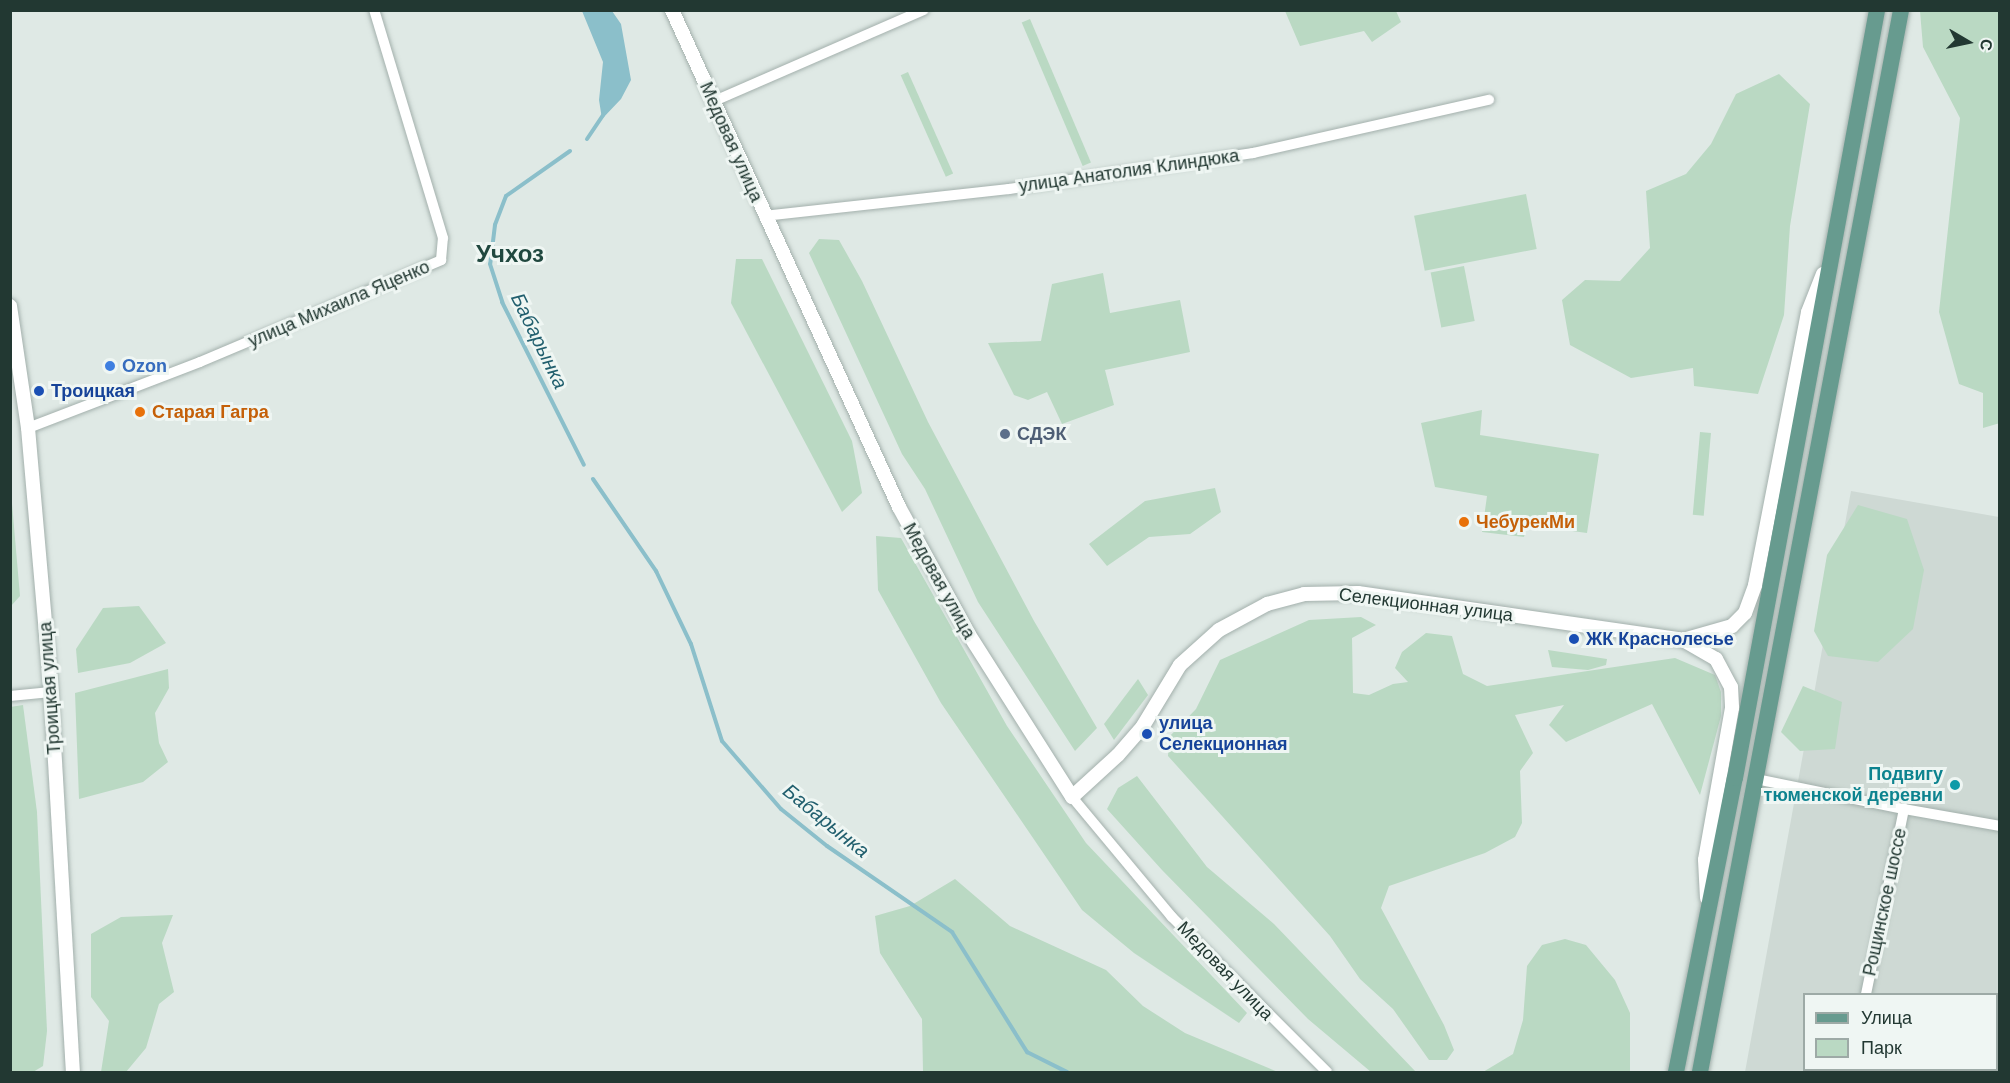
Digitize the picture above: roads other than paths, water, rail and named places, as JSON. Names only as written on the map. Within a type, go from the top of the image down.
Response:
[{"type":"main road","points":[[1676,1072],[1708,913],[1877,10]]},
{"type":"main road","points":[[1700,1072],[1901,10]]},
{"type":"main road","points":[[1667,1072],[1708,913]]},
{"type":"main road","points":[[1710,1072],[1726,944]]},
{"type":"street","name":"улица Михаила Яценко","points":[[28,428],[210,358],[441,260],[443,238],[374,10]]},
{"type":"street","name":"Медовая улица","points":[[672,10],[764,216],[899,507],[968,633],[1072,797],[1172,916],[1327,1072]]},
{"type":"street","points":[[712,102],[924,10]]},
{"type":"street","name":"улица Анатолия Клиндюка","points":[[764,216],[1009,189],[1253,153],[1489,100]]},
{"type":"street","points":[[1683,640],[1732,626],[1748,604],[1755,585],[1808,312],[1832,252]]},
{"type":"street","name":"Троицкая улица","points":[[10,306],[28,428],[51,692],[73,1072]]},
{"type":"street","name":"Селекционная улица","points":[[1072,797],[1118,755],[1143,726],[1180,666],[1219,630],[1267,604],[1304,594],[1358,593],[1683,640]]},
{"type":"street","points":[[1683,640],[1716,658],[1731,687],[1732,708],[1705,860],[1708,913]]},
{"type":"street","points":[[10,696],[51,692]]},
{"type":"street","name":"Рощинское шоссе","points":[[1756,780],[2000,826]]},
{"type":"street","name":"Рощинское шоссе","points":[[1866,993],[1904,809]]},
{"type":"water","points":[[582,11],[612,11],[621,24],[631,80],[621,99],[602,119],[599,100],[603,62]]},
{"type":"waterway","name":"Бабарынка","points":[[587,139],[603,115]]},
{"type":"waterway","name":"Бабарынка","points":[[570,151],[506,196],[495,225],[490,264],[502,302],[584,465]]},
{"type":"waterway","name":"Бабарынка","points":[[593,479],[656,571],[691,644],[722,741],[781,809],[827,846],[952,932],[1027,1052],[1067,1072]]},
{"type":"place","name":"Ozon","points":[[110,366]]},
{"type":"place","name":"Троицкая","points":[[39,391]]},
{"type":"place","name":"Старая Гагра","points":[[140,412]]},
{"type":"place","name":"СДЭК","points":[[1005,434]]},
{"type":"place","name":"ЧебурекМи","points":[[1464,522]]},
{"type":"place","name":"ЖК Краснолесье","points":[[1574,639]]},
{"type":"place","name":"улица Селекционная","points":[[1147,734]]},
{"type":"place","name":"Подвигу тюменской деревни","points":[[1955,785]]},
{"type":"district","name":"Учхоз","points":[[510,254]]}]
